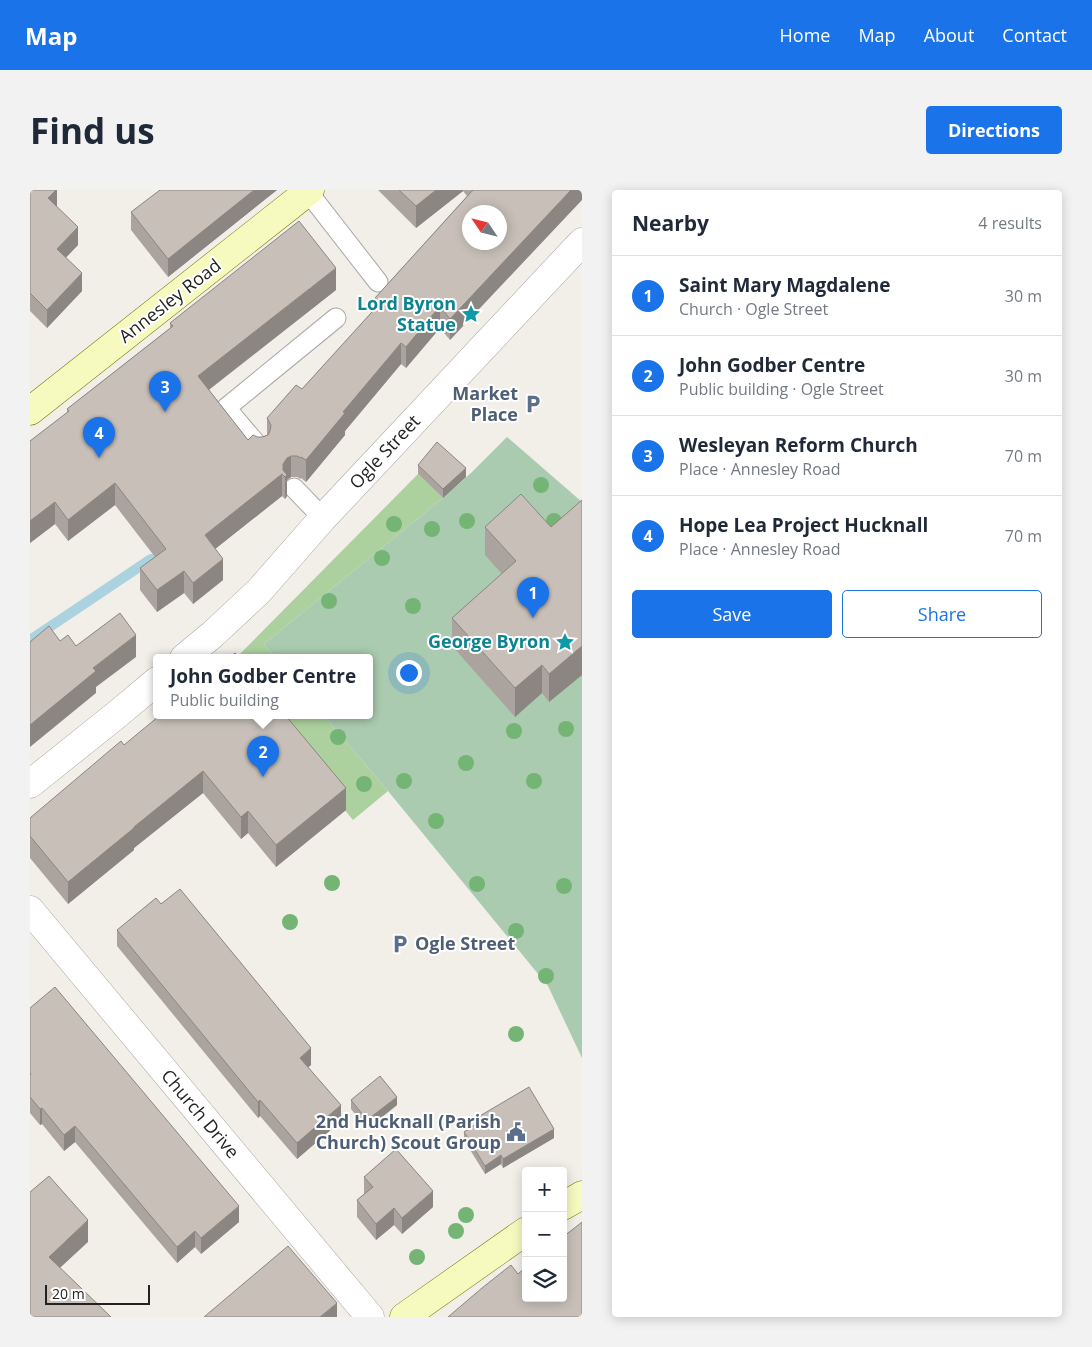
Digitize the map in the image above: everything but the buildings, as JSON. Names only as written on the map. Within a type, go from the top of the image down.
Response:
[{"type":"street","name":"Annesley Road","points":[[33,402],[309,191]]},
{"type":"street","name":"Ogle Street","points":[[189,654],[259,591],[323,518],[582,242]]},
{"type":"street","points":[[30,784],[153,684]]},
{"type":"street","name":"Church Drive","points":[[30,910],[370,1317]]},
{"type":"street","points":[[567,1204],[582,1195]]},
{"type":"street","points":[[404,1317],[522,1234]]},
{"type":"lane","points":[[309,191],[378,282]]},
{"type":"lane","points":[[260,448],[226,408],[336,318]]},
{"type":"lane","points":[[294,488],[323,518]]},
{"type":"green space","points":[[507,437],[582,502],[582,1058],[548,986],[327,719],[373,719],[373,654],[273,654],[264,644],[471,473]]},
{"type":"green space","points":[[418,474],[443,498],[264,644],[273,654],[240,654]]},
{"type":"green space","points":[[270,719],[327,719],[388,791],[353,820]]},
{"type":"waterway","points":[[30,640],[151,559]]},
{"type":"place","name":"Lord Byron Statue","points":[[471,314]]},
{"type":"place","name":"Market Place","points":[[533,404]]},
{"type":"place","name":"Wesleyan Reform Church","points":[[165,412]]},
{"type":"place","name":"Hope Lea Project Hucknall","points":[[99,458]]},
{"type":"place","name":"Saint Mary Magdalene","points":[[533,618]]},
{"type":"place","name":"George Byron","points":[[565,642]]},
{"type":"place","name":"John Godber Centre","points":[[263,777]]},
{"type":"place","name":"Ogle Street","points":[[400,944]]},
{"type":"place","name":"2nd Hucknall (Parish Church) Scout Group","points":[[516,1132]]}]
